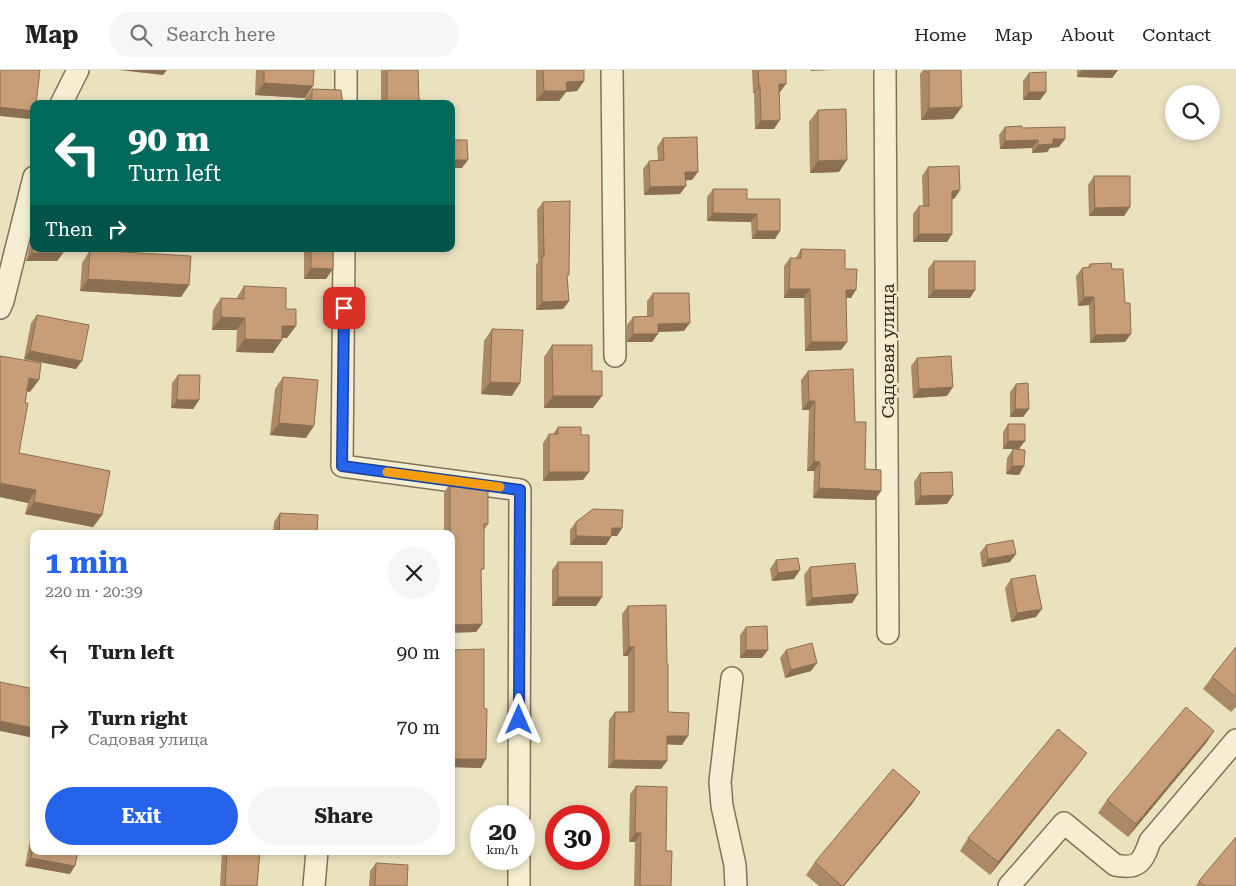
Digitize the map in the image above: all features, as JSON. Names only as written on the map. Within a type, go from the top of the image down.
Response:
[{"type":"street","points":[[63,100],[78,70]]},
{"type":"street","points":[[346,70],[346,100]]},
{"type":"street","points":[[612,70],[615,356]]},
{"type":"street","name":"Садовая улица","points":[[885,70],[888,633]]},
{"type":"street","points":[[0,308],[30,192]]},
{"type":"street","points":[[344,252],[342,466],[520,490],[519,805]]},
{"type":"street","points":[[732,678],[720,782],[722,806],[735,865],[736,886]]},
{"type":"street","points":[[1009,886],[1064,823],[1116,865],[1123,867],[1136,865],[1145,857],[1150,841],[1236,740]]},
{"type":"street","points":[[314,886],[317,855]]},
{"type":"street","points":[[518,886],[519,870]]},
{"type":"building","points":[[0,70],[40,70],[36,100],[30,100],[30,111],[0,107]]},
{"type":"building","points":[[264,70],[314,70],[313,86],[264,83]]},
{"type":"building","points":[[387,70],[418,70],[419,100],[387,100]]},
{"type":"building","points":[[543,70],[584,70],[584,81],[566,82],[567,91],[544,91]]},
{"type":"building","points":[[758,70],[786,70],[786,84],[779,84],[780,120],[761,121]]},
{"type":"building","points":[[929,70],[961,70],[962,107],[929,108]]},
{"type":"building","points":[[1046,72],[1046,92],[1029,92],[1029,73]]},
{"type":"building","points":[[312,89],[341,90],[342,100],[312,100]]},
{"type":"building","points":[[846,109],[847,160],[818,161],[818,110]]},
{"type":"building","points":[[1022,126],[1022,128],[1065,127],[1065,139],[1053,139],[1053,144],[1038,145],[1038,140],[1005,141],[1005,127]]},
{"type":"building","points":[[697,137],[698,172],[685,172],[686,186],[650,187],[649,161],[664,160],[663,138]]},
{"type":"building","points":[[455,140],[467,140],[468,160],[455,160]]},
{"type":"building","points":[[959,166],[960,190],[952,191],[952,234],[919,234],[919,206],[929,206],[928,167]]},
{"type":"building","points":[[1094,176],[1130,176],[1130,207],[1095,208]]},
{"type":"building","points":[[713,189],[747,189],[747,199],[780,199],[780,231],[757,231],[757,214],[713,213]]},
{"type":"building","points":[[570,201],[569,275],[567,275],[569,301],[542,302],[542,256],[544,256],[543,202]]},
{"type":"building","points":[[801,249],[845,250],[845,269],[857,269],[856,290],[846,290],[847,342],[811,342],[810,289],[789,289],[790,258],[801,258]]},
{"type":"building","points":[[32,252],[63,252],[63,253]]},
{"type":"building","points":[[90,252],[191,256],[189,285],[88,279]]},
{"type":"building","points":[[311,252],[333,252],[333,269],[311,268]]},
{"type":"building","points":[[934,261],[975,261],[975,290],[934,290]]},
{"type":"building","points":[[1111,263],[1112,269],[1123,269],[1125,303],[1130,303],[1131,334],[1095,335],[1094,297],[1084,297],[1082,268],[1090,267],[1090,264]]},
{"type":"building","points":[[244,286],[286,288],[286,309],[296,309],[296,326],[282,326],[282,340],[245,339],[245,318],[221,317],[221,298],[244,299]]},
{"type":"building","points":[[653,293],[689,293],[690,323],[658,324],[658,334],[633,334],[633,317],[653,316]]},
{"type":"building","points":[[37,315],[89,325],[82,361],[30,351]]},
{"type":"building","points":[[492,329],[523,330],[520,383],[490,382]]},
{"type":"building","points":[[552,345],[592,345],[592,371],[602,371],[602,396],[553,396]]},
{"type":"building","points":[[0,356],[41,363],[39,380],[29,378],[25,403],[28,403],[19,453],[110,471],[102,515],[34,502],[36,490],[0,483]]},
{"type":"building","points":[[951,356],[953,387],[919,389],[917,358]]},
{"type":"building","points":[[853,369],[855,422],[866,422],[865,469],[881,470],[881,491],[819,488],[820,462],[814,461],[815,401],[809,401],[808,371]]},
{"type":"building","points":[[178,375],[200,375],[199,400],[177,400]]},
{"type":"building","points":[[283,377],[318,380],[314,426],[279,423]]},
{"type":"building","points":[[1028,383],[1029,409],[1015,409],[1016,384]]},
{"type":"building","points":[[1008,424],[1025,424],[1025,441],[1008,441]]},
{"type":"building","points":[[558,427],[581,427],[581,435],[589,435],[589,472],[549,472],[549,434],[558,434]]},
{"type":"building","points":[[1013,449],[1025,450],[1024,466],[1012,466]]},
{"type":"building","points":[[952,472],[953,495],[921,496],[920,473]]},
{"type":"building","points":[[450,484],[488,489],[488,524],[484,524],[484,569],[481,569],[482,624],[455,625],[455,530],[450,530]]},
{"type":"building","points":[[593,509],[623,510],[622,528],[612,528],[611,537],[576,536],[576,522]]},
{"type":"building","points":[[280,513],[318,515],[317,530],[279,530]]},
{"type":"building","points":[[1013,540],[1016,554],[988,559],[986,545]]},
{"type":"building","points":[[798,558],[800,570],[778,573],[776,560]]},
{"type":"building","points":[[558,562],[602,562],[602,597],[558,597]]},
{"type":"building","points":[[855,563],[858,594],[812,598],[810,567]]},
{"type":"building","points":[[1035,575],[1042,609],[1017,613],[1011,579]]},
{"type":"building","points":[[666,605],[668,712],[689,713],[688,736],[667,736],[667,761],[614,760],[615,712],[634,712],[634,647],[629,647],[628,606]]},
{"type":"building","points":[[767,626],[768,650],[746,650],[746,627]]},
{"type":"building","points":[[812,643],[817,663],[791,670],[786,650]]},
{"type":"building","points":[[1236,647],[1236,697],[1212,677]]},
{"type":"building","points":[[484,649],[484,708],[487,709],[486,759],[455,759],[455,650]]},
{"type":"building","points":[[0,682],[30,688],[30,727],[0,721]]},
{"type":"building","points":[[1186,707],[1214,731],[1136,824],[1107,800]]},
{"type":"building","points":[[1058,729],[1087,753],[998,862],[968,838]]},
{"type":"building","points":[[893,769],[920,792],[842,886],[815,862]]},
{"type":"building","points":[[636,786],[667,787],[666,851],[672,851],[671,886],[640,886],[641,833],[635,833]]},
{"type":"building","points":[[1236,837],[1236,886],[1205,886],[1199,881]]},
{"type":"building","points":[[32,855],[77,855],[75,866],[31,858]]},
{"type":"building","points":[[227,855],[260,855],[257,886],[225,886]]},
{"type":"building","points":[[376,863],[408,865],[407,886],[375,886]]},
{"type":"slow traffic","points":[[387,472],[500,487]]},
{"type":"route","points":[[344,308],[342,466],[520,490],[519,720]]}]
